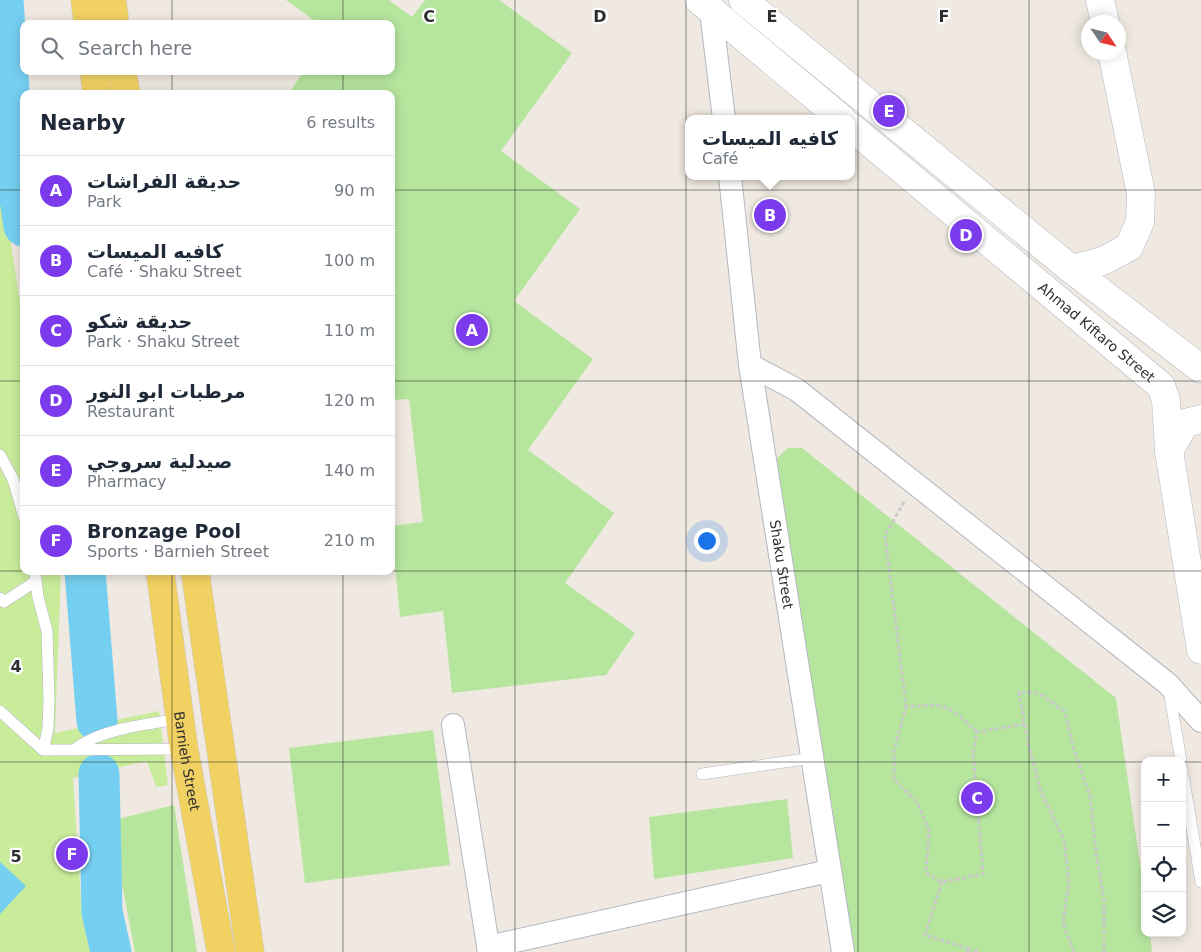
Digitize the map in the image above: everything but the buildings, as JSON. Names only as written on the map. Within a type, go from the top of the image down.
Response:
[{"type":"main road","points":[[85,0],[88,20]]},
{"type":"main road","points":[[112,0],[114,20]]},
{"type":"main road","points":[[743,0],[1071,269],[1201,369]]},
{"type":"main road","points":[[1100,0],[1103,15]]},
{"type":"main road","points":[[705,5],[837,115]]},
{"type":"main road","points":[[1071,269],[1103,261],[1128,247],[1140,222],[1141,194],[1114,60]]},
{"type":"main road","points":[[95,75],[96,90]]},
{"type":"main road","points":[[123,75],[125,90]]},
{"type":"main road","name":"Ahmad Kiftaro Street","points":[[855,130],[1151,375],[1161,386],[1166,400],[1169,451],[1201,650]]},
{"type":"main road","points":[[1169,451],[1185,423],[1201,419]]},
{"type":"main road","name":"Barnieh Street","points":[[161,575],[184,749],[220,952]]},
{"type":"main road","points":[[196,575],[250,952]]},
{"type":"street","points":[[705,5],[723,115]]},
{"type":"street","name":"Shaku Street","points":[[730,180],[750,365],[843,952]]},
{"type":"street","points":[[750,365],[796,390],[915,483],[1168,684],[1201,721]]},
{"type":"street","points":[[453,725],[488,950],[829,871]]},
{"type":"lane","points":[[0,455],[13,479],[20,503]]},
{"type":"lane","points":[[0,598],[4,602],[35,576]]},
{"type":"lane","points":[[35,576],[38,597],[47,631],[49,666],[48,729],[43,750]]},
{"type":"lane","points":[[1168,684],[1180,757]]},
{"type":"lane","points":[[0,711],[43,750],[184,749]]},
{"type":"lane","points":[[74,750],[87,741],[101,735],[180,719]]},
{"type":"lane","points":[[702,774],[812,758]]},
{"type":"lane","points":[[1186,793],[1201,882]]},
{"type":"path","points":[[915,483],[885,535],[906,708],[894,751],[894,780],[917,802],[928,830],[926,873],[942,882],[983,874],[973,753],[977,732]]},
{"type":"path","points":[[1074,952],[1063,923],[1069,882],[1064,840],[1041,792],[1019,692],[1039,693],[1065,712],[1073,747],[1090,796],[1096,854],[1104,900],[1104,952]]},
{"type":"path","points":[[906,708],[940,704],[958,714],[977,732]]},
{"type":"path","points":[[977,732],[1025,724]]},
{"type":"path","points":[[942,882],[925,935],[967,950],[980,952]]},
{"type":"green space","points":[[286,0],[389,0],[412,17],[425,0],[499,0],[572,53],[501,151],[580,209],[514,301],[593,359],[528,450],[614,513],[565,583],[635,633],[606,675],[452,693],[443,611],[400,617],[395,566],[395,526],[423,522],[409,399],[395,400],[395,90],[291,90],[301,75],[395,75],[395,20],[314,20]]},
{"type":"green space","points":[[0,172],[20,303],[20,575],[61,575],[55,733],[159,711],[168,785],[156,787],[147,761],[73,778],[82,915],[90,952],[0,952]]},
{"type":"green space","points":[[788,448],[802,448],[1116,698],[1141,871],[1141,937],[1150,937],[1152,952],[848,952],[773,469],[778,457]]},
{"type":"green space","points":[[433,730],[450,865],[305,883],[289,748]]},
{"type":"green space","points":[[787,799],[793,858],[654,879],[649,817]]},
{"type":"green space","points":[[174,805],[197,952],[135,952],[110,821]]},
{"type":"water","points":[[0,862],[26,886],[0,914]]},
{"type":"waterway","points":[[3,0],[13,152],[20,199]]},
{"type":"waterway","points":[[85,575],[97,721]]},
{"type":"waterway","points":[[99,774],[102,912],[111,952]]},
{"type":"place","name":"صيدلية سروجي","points":[[889,111]]},
{"type":"place","name":"كافيه الميسات","points":[[770,215]]},
{"type":"place","name":"مرطبات ابو النور","points":[[966,235]]},
{"type":"place","name":"حديقة الفراشات","points":[[472,330]]},
{"type":"place","name":"حديقة شكو","points":[[977,798]]},
{"type":"place","name":"Bronzage Pool","points":[[72,854]]}]
